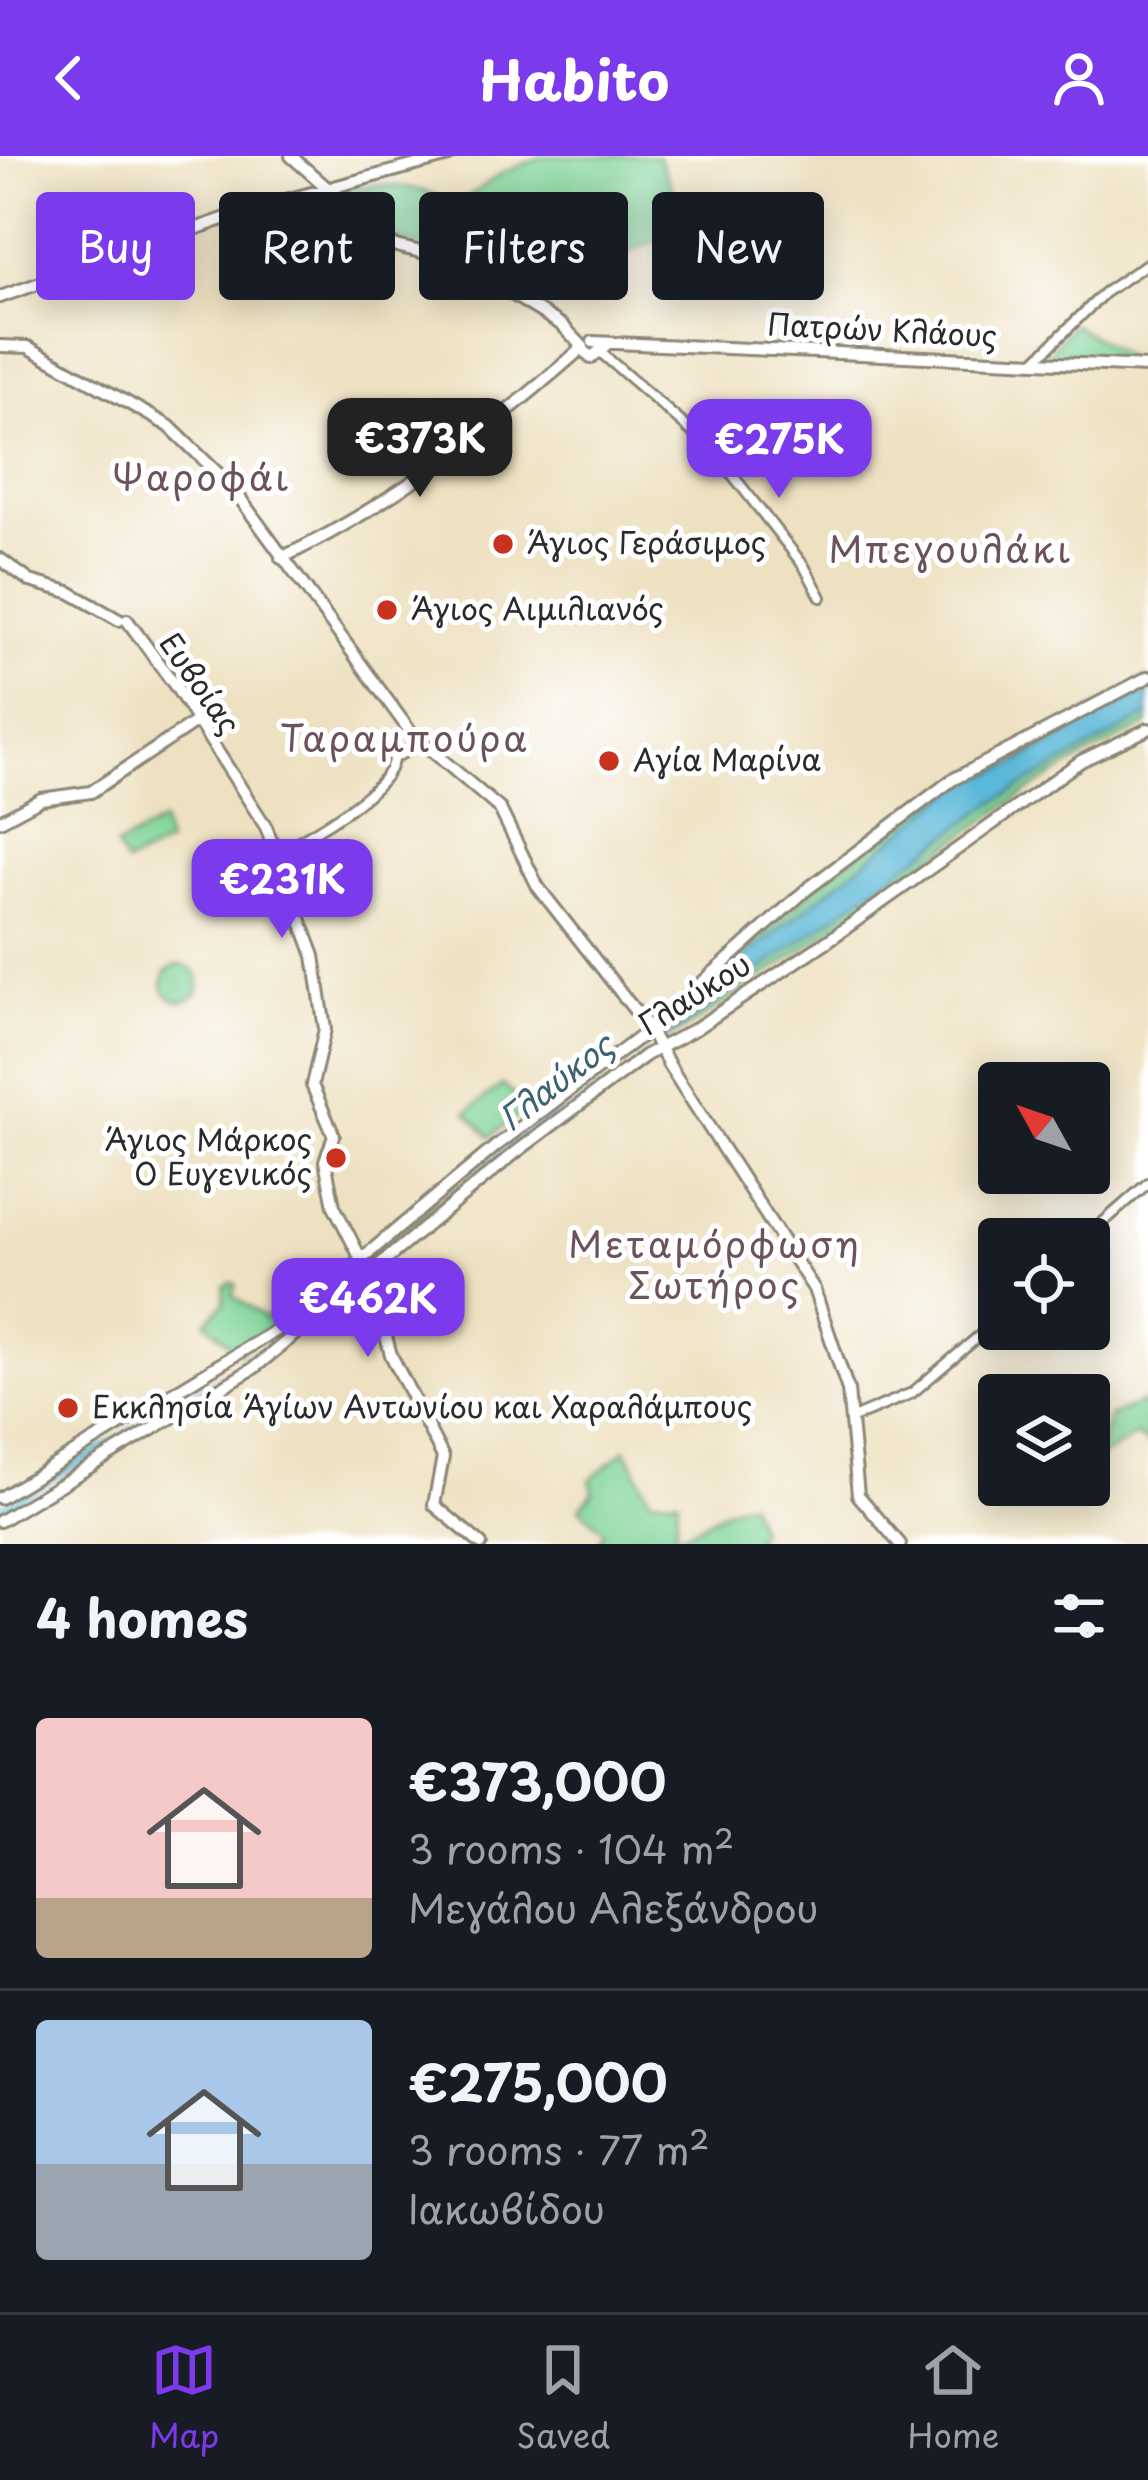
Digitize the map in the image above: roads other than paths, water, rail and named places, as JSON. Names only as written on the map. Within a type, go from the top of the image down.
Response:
[{"type":"main road","points":[[281,558],[328,537],[472,440],[591,351],[562,325],[458,256],[395,243],[294,156]]},
{"type":"main road","points":[[306,192],[430,156]]},
{"type":"main road","points":[[0,295],[324,186],[449,156]]},
{"type":"main road","points":[[0,295],[219,221]]},
{"type":"main road","name":"Πατρών Κλάους","points":[[591,351],[615,344],[1148,367]]},
{"type":"main road","points":[[3,346],[29,347],[171,428],[231,485],[420,743],[500,809],[539,889],[638,1015],[732,1168],[804,1269],[830,1334],[853,1418],[858,1495],[901,1544]]},
{"type":"main road","name":"Ευβοίας","points":[[0,559],[30,581],[70,593],[122,620],[259,815],[313,954],[324,1018],[312,1084],[334,1136],[326,1174],[335,1208],[366,1268],[391,1354],[443,1457],[434,1505],[481,1544]]},
{"type":"main road","points":[[653,1039],[806,890],[958,776],[1148,677]]},
{"type":"main road","points":[[0,821],[41,800],[90,792],[197,722]]},
{"type":"main road","name":"Γλαύκου","points":[[0,1521],[241,1376],[366,1268],[502,1140],[653,1039],[695,1030],[1043,786],[1148,729]]},
{"type":"main road","name":"Γλαύκου","points":[[2,1495],[245,1353],[366,1268],[653,1039]]},
{"type":"street","points":[[1035,361],[1104,293],[1148,263]]},
{"type":"street","points":[[591,351],[696,434],[800,562],[821,597]]},
{"type":"street","points":[[275,854],[378,787],[392,770],[392,759],[420,743]]},
{"type":"street","points":[[1108,1218],[1148,1183]]},
{"type":"street","points":[[853,1418],[912,1393],[978,1337]]},
{"type":"water","points":[[1148,690],[1148,715],[993,803],[660,1042],[654,1031],[661,1024],[962,784],[1013,765]]},
{"type":"waterway","name":"Γλαύκος","points":[[374,1262],[510,1147],[657,1035]]},
{"type":"waterway","name":"Γλαύκος","points":[[0,1509],[248,1363],[349,1283]]},
{"type":"place","name":"Άγιος Γεράσιμος","points":[[503,544]]},
{"type":"place","name":"Άγιος Αιμιλιανός","points":[[387,610]]},
{"type":"place","name":"Αγία Μαρίνα","points":[[609,761]]},
{"type":"place","name":"Άγιος Μάρκος Ο Ευγενικός","points":[[336,1158]]},
{"type":"place","name":"Εκκλησία Άγίων Αντωνίου και Χαραλάμπους","points":[[68,1408]]},
{"type":"district","name":"Ψαροφάι","points":[[202,478]]},
{"type":"district","name":"Μπεγουλάκι","points":[[951,550]]},
{"type":"district","name":"Ταραμπούρα","points":[[405,739]]},
{"type":"district","name":"Μεταμόρφωση Σωτήρος","points":[[715,1266]]}]
